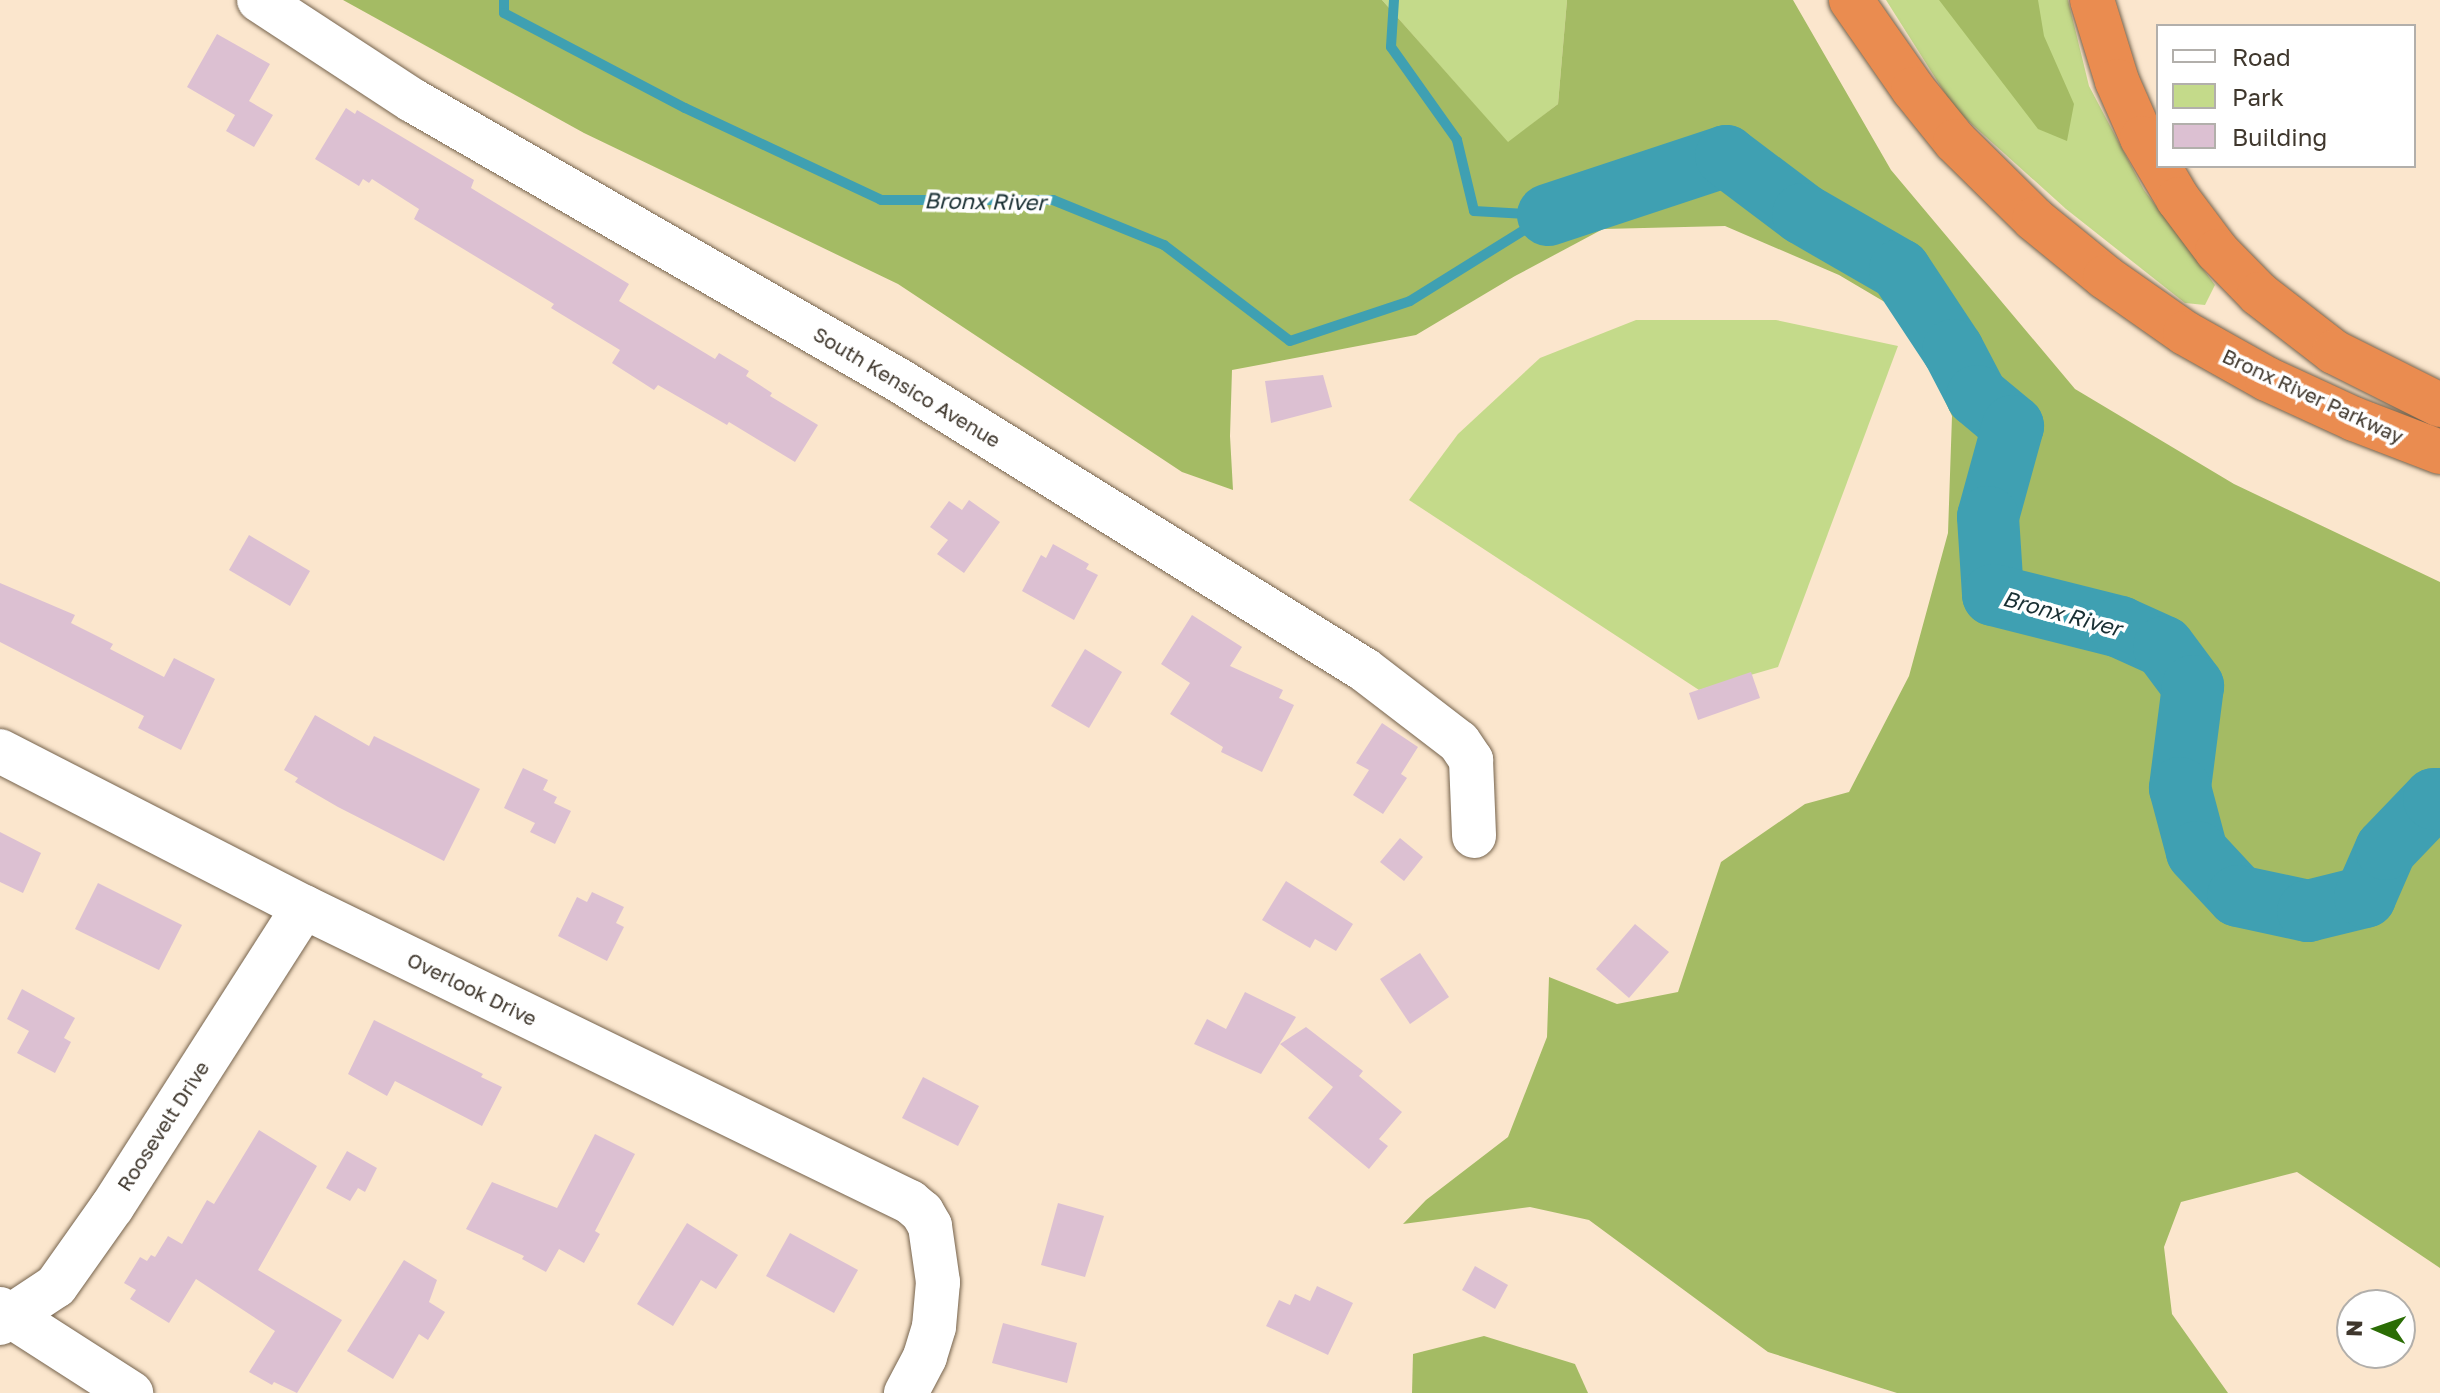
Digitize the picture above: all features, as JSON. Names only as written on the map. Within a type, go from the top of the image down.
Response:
[{"type":"highway","name":"Bronx River Parkway","points":[[1851,0],[1913,89],[1955,141],[2034,219],[2105,277],[2185,333],[2267,379],[2369,425],[2440,452]]},
{"type":"highway","points":[[2092,0],[2117,81],[2156,162]]},
{"type":"highway","points":[[2160,168],[2178,199],[2217,251],[2259,294],[2334,352],[2440,405]]},
{"type":"street","name":"South Kensico Avenue","points":[[259,0],[412,100],[900,381],[1365,670],[1459,742],[1471,760],[1474,836]]},
{"type":"street","name":"Overlook Drive","points":[[0,751],[304,907],[910,1202],[922,1212],[931,1236],[938,1282],[934,1327],[925,1357],[906,1393]]},
{"type":"street","name":"Roosevelt Drive","points":[[4,1316],[56,1286],[112,1207],[304,907]]},
{"type":"street","points":[[4,1316],[131,1393]]},
{"type":"green space","points":[[343,0],[1382,0],[1508,142],[1558,104],[1567,0],[1793,0],[1891,170],[2075,389],[2234,484],[2440,582],[2440,1268],[2297,1172],[2181,1202],[2164,1247],[2172,1314],[2228,1393],[1897,1393],[1768,1352],[1589,1220],[1530,1207],[1403,1224],[1426,1200],[1508,1137],[1547,1037],[1549,977],[1617,1004],[1678,992],[1721,862],[1805,804],[1849,792],[1909,676],[1948,533],[1952,416],[1905,314],[1839,275],[1725,226],[1603,229],[1515,276],[1416,335],[1232,370],[1230,436],[1233,490],[1182,472],[898,284],[584,133]]},
{"type":"green space","points":[[1382,0],[1567,0],[1558,104],[1508,143]]},
{"type":"green space","points":[[1886,0],[2068,0],[2089,86],[2144,190],[2215,285],[2205,305],[2185,303],[2066,209],[1955,109]]},
{"type":"green space","points":[[1939,0],[2038,0],[2044,36],[2074,104],[2067,141],[2038,129]]},
{"type":"green space","points":[[1636,320],[1776,320],[1898,346],[1778,667],[1699,690],[1409,500],[1458,434],[1540,358]]},
{"type":"green space","points":[[1484,1336],[1575,1364],[1588,1393],[1412,1393],[1413,1354]]},
{"type":"building","points":[[217,34],[270,64],[249,101],[273,115],[254,147],[226,131],[235,115],[187,87]]},
{"type":"building","points":[[346,108],[355,114],[357,110],[474,180],[471,188],[629,284],[619,301],[715,359],[719,353],[749,371],[746,376],[772,393],[770,396],[818,425],[795,462],[729,422],[727,425],[658,385],[654,390],[612,363],[620,350],[551,308],[554,304],[414,219],[419,209],[372,179],[369,183],[363,179],[359,186],[315,159]]},
{"type":"building","points":[[1323,375],[1332,407],[1271,423],[1265,381]]},
{"type":"building","points":[[969,500],[1000,522],[964,573],[937,554],[948,540],[930,527],[949,501],[962,510]]},
{"type":"building","points":[[249,535],[310,571],[290,606],[229,570]]},
{"type":"building","points":[[1053,544],[1089,564],[1086,569],[1098,575],[1074,620],[1022,591],[1041,555],[1046,558]]},
{"type":"building","points":[[0,583],[75,615],[71,623],[113,644],[110,649],[164,677],[174,658],[215,679],[181,750],[138,728],[144,716],[0,642]]},
{"type":"building","points":[[1192,615],[1242,647],[1230,666],[1283,690],[1279,698],[1294,705],[1262,772],[1221,752],[1223,747],[1170,714],[1190,683],[1161,664]]},
{"type":"building","points":[[1085,649],[1122,672],[1089,728],[1051,706]]},
{"type":"building","points":[[1751,672],[1760,698],[1698,720],[1689,693]]},
{"type":"building","points":[[315,715],[369,746],[374,736],[480,789],[444,861],[338,807],[295,782],[298,778],[284,770]]},
{"type":"building","points":[[1382,723],[1418,747],[1401,774],[1407,778],[1383,814],[1353,795],[1369,770],[1356,763]]},
{"type":"building","points":[[523,768],[548,780],[543,790],[557,797],[554,803],[571,811],[555,844],[530,832],[535,823],[504,808]]},
{"type":"building","points":[[0,832],[41,853],[23,893],[0,882]]},
{"type":"building","points":[[1400,838],[1423,857],[1404,881],[1380,862]]},
{"type":"building","points":[[1286,881],[1353,924],[1336,951],[1315,939],[1310,948],[1262,920]]},
{"type":"building","points":[[98,883],[182,925],[159,970],[75,929]]},
{"type":"building","points":[[592,892],[624,907],[616,923],[624,927],[607,961],[558,936],[577,897],[587,902]]},
{"type":"building","points":[[1635,924],[1669,952],[1629,998],[1596,969]]},
{"type":"building","points":[[1420,953],[1449,997],[1410,1024],[1380,979]]},
{"type":"building","points":[[22,989],[75,1018],[64,1038],[71,1042],[55,1073],[17,1053],[29,1031],[7,1019]]},
{"type":"building","points":[[1245,992],[1296,1017],[1261,1074],[1194,1044],[1207,1019],[1226,1029]]},
{"type":"building","points":[[374,1020],[483,1074],[481,1077],[502,1087],[482,1126],[395,1081],[387,1096],[348,1074]]},
{"type":"building","points":[[1306,1027],[1363,1071],[1359,1076],[1402,1112],[1379,1139],[1388,1146],[1369,1169],[1308,1118],[1333,1087],[1280,1044]]},
{"type":"building","points":[[923,1077],[979,1106],[958,1146],[902,1118]]},
{"type":"building","points":[[259,1130],[317,1166],[258,1270],[342,1320],[297,1393],[274,1382],[272,1385],[249,1372],[275,1331],[196,1279],[169,1323],[130,1299],[136,1290],[124,1283],[140,1257],[147,1261],[151,1255],[155,1257],[168,1236],[182,1244],[207,1200],[214,1204]]},
{"type":"building","points":[[595,1134],[635,1154],[595,1231],[600,1234],[584,1263],[559,1249],[546,1272],[522,1259],[524,1256],[466,1229],[492,1182],[557,1208]]},
{"type":"building","points":[[347,1151],[377,1168],[365,1192],[358,1188],[350,1201],[326,1188]]},
{"type":"building","points":[[1058,1203],[1104,1216],[1085,1277],[1041,1265]]},
{"type":"building","points":[[687,1223],[738,1255],[716,1289],[701,1280],[673,1326],[637,1304]]},
{"type":"building","points":[[790,1233],[858,1270],[834,1313],[766,1276]]},
{"type":"building","points":[[404,1260],[437,1280],[429,1302],[445,1312],[428,1340],[419,1334],[393,1379],[347,1351]]},
{"type":"building","points":[[1475,1266],[1508,1285],[1495,1309],[1462,1290]]},
{"type":"building","points":[[1317,1286],[1353,1303],[1328,1355],[1266,1326],[1279,1300],[1290,1305],[1295,1294],[1310,1301]]},
{"type":"building","points":[[1003,1323],[1077,1343],[1067,1383],[992,1363]]},
{"type":"waterway","name":"Bronx River","points":[[504,0],[504,13],[685,108],[881,200],[1053,200],[1164,245],[1290,341],[1410,301],[1548,215]]},
{"type":"waterway","name":"Bronx River","points":[[1394,0],[1391,47],[1457,140],[1474,211],[1546,215]]},
{"type":"waterway","name":"Bronx River","points":[[1548,215],[1726,156],[1803,214],[1900,270],[1953,350],[1977,396],[2013,426],[1988,517],[1993,595],[2120,627],[2164,647],[2193,686],[2180,788],[2197,852],[2238,896],[2308,911],[2365,897],[2386,849],[2434,799],[2440,799]]}]
